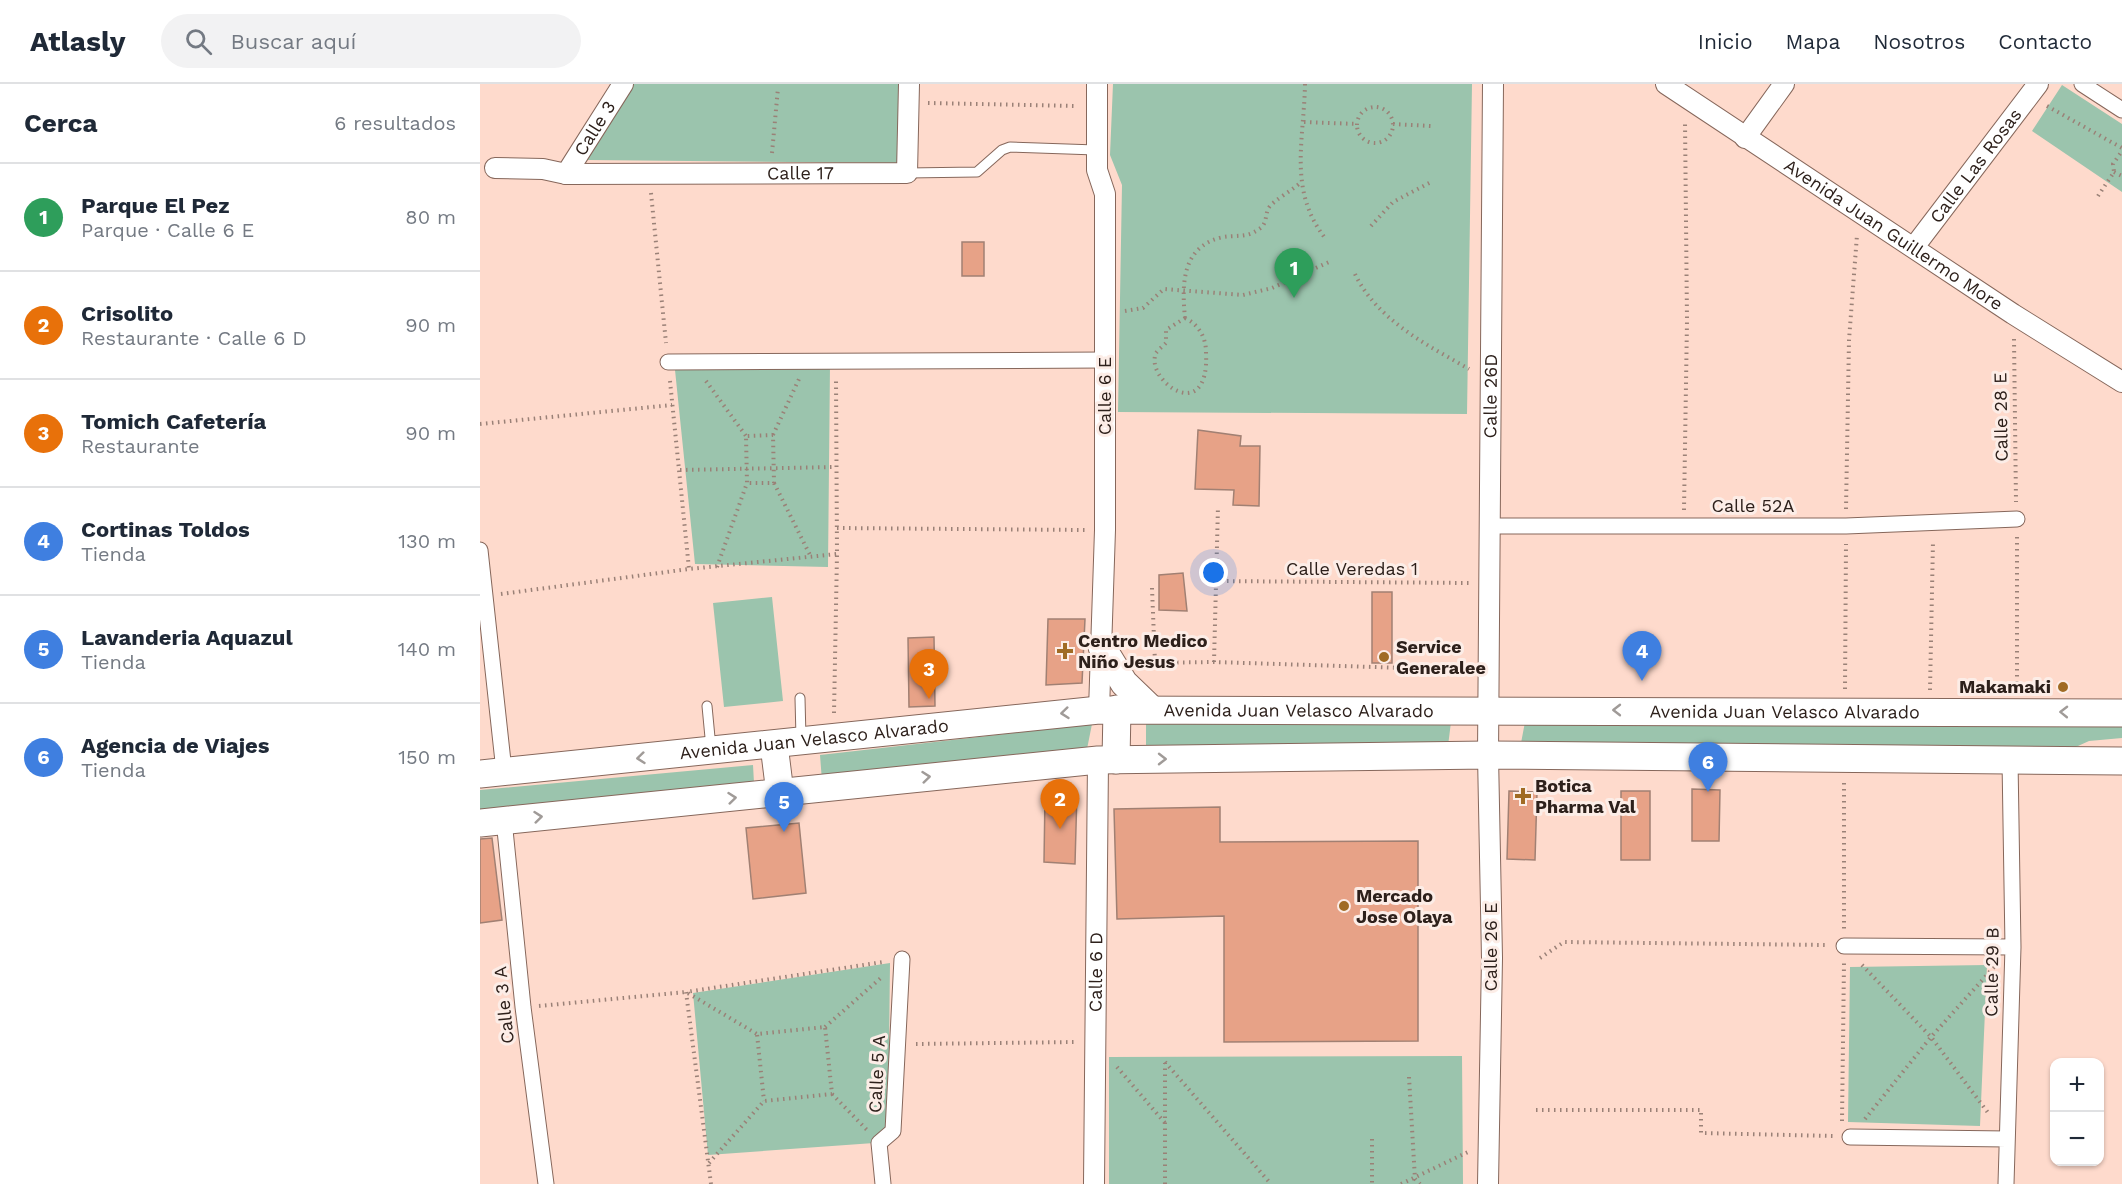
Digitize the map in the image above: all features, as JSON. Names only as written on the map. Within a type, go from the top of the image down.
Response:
[{"type":"main road","points":[[1102,647],[1124,683],[1151,709]]},
{"type":"main road","name":"Avenida Juan Velasco Alvarado","points":[[492,772],[1108,710],[2122,713]]},
{"type":"main road","points":[[1107,760],[1108,710]]},
{"type":"main road","points":[[774,745],[780,793]]},
{"type":"main road","points":[[492,821],[1107,760],[1488,755],[2122,761]]},
{"type":"street","name":"Calle 3","points":[[566,174],[623,84]]},
{"type":"street","name":"Calle 6 E","points":[[1097,84],[1097,170],[1105,194],[1105,530],[1102,647],[1108,710]]},
{"type":"street","name":"Calle 26D","points":[[1488,710],[1492,84]]},
{"type":"street","name":"Avenida Juan Guillermo More","points":[[1666,84],[1744,138],[2013,314],[2122,382]]},
{"type":"street","points":[[1744,138],[1784,84]]},
{"type":"street","points":[[2082,84],[2122,110]]},
{"type":"street","name":"Calle Las Rosas","points":[[1914,248],[2034,90]]},
{"type":"street","points":[[907,173],[909,93]]},
{"type":"street","name":"Calle 17","points":[[495,168],[543,169],[566,174],[907,173]]},
{"type":"street","points":[[668,362],[1105,360]]},
{"type":"street","name":"Calle 52A","points":[[1489,526],[1846,526],[2016,519]]},
{"type":"street","points":[[480,550],[486,596],[492,772]]},
{"type":"street","name":"Calle 26 E","points":[[1488,710],[1492,958],[1488,1184]]},
{"type":"street","name":"Calle 6 D","points":[[1094,1184],[1095,1041],[1107,760]]},
{"type":"street","name":"Calle 29 B","points":[[2006,1184],[2013,947],[2010,760]]},
{"type":"street","name":"Calle 3 A","points":[[492,821],[523,1007],[546,1184]]},
{"type":"street","points":[[1844,946],[2013,947]]},
{"type":"street","name":"Calle 5 A","points":[[879,1143],[893,1131],[902,959]]},
{"type":"street","points":[[1850,1137],[2007,1139]]},
{"type":"street","points":[[879,1143],[883,1184]]},
{"type":"lane","name":"Calle 17","points":[[907,173],[977,172],[1002,150],[1010,147],[1096,150]]},
{"type":"lane","points":[[800,698],[802,741]]},
{"type":"lane","points":[[707,706],[712,751]]},
{"type":"path","points":[[1305,84],[1300,183],[1313,223],[1325,238]]},
{"type":"path","points":[[772,160],[778,87]]},
{"type":"path","points":[[2034,90],[2122,150],[2113,164],[2114,172],[2098,196]]},
{"type":"path","points":[[909,93],[1096,106]]},
{"type":"path","points":[[1684,525],[1687,321],[1683,146],[1686,97]]},
{"type":"path","points":[[1375,107],[1389,114],[1393,124],[1390,135],[1375,143],[1364,140],[1357,124],[1365,110],[1375,107]]},
{"type":"path","points":[[1304,122],[1357,124]]},
{"type":"path","points":[[1393,124],[1431,126]]},
{"type":"path","points":[[2114,172],[2122,176]]},
{"type":"path","points":[[1371,226],[1393,202],[1431,182]]},
{"type":"path","points":[[1185,318],[1166,330],[1166,343],[1157,351],[1155,360],[1163,379],[1175,390],[1187,395],[1193,393],[1202,382],[1207,356],[1204,337],[1196,326],[1185,318],[1182,289],[1186,268],[1194,253],[1221,238],[1249,236],[1262,228],[1268,209],[1300,183]]},
{"type":"path","points":[[1845,711],[1849,340],[1859,212]]},
{"type":"path","points":[[1104,311],[1133,311],[1143,308],[1164,289],[1243,295],[1272,288],[1329,262]]},
{"type":"path","points":[[1355,274],[1372,302],[1418,340],[1491,382]]},
{"type":"path","name":"Calle 28 E","points":[[2013,314],[2017,711]]},
{"type":"path","points":[[834,738],[837,554],[836,360]]},
{"type":"path","points":[[807,361],[773,435],[774,483],[811,557]]},
{"type":"path","points":[[692,362],[746,436],[747,483],[717,567]]},
{"type":"path","points":[[480,424],[672,405]]},
{"type":"path","points":[[746,436],[773,435]]},
{"type":"path","points":[[680,470],[836,467]]},
{"type":"path","points":[[747,483],[774,483]]},
{"type":"path","points":[[1214,662],[1218,506]]},
{"type":"path","points":[[1929,712],[1934,521]]},
{"type":"path","points":[[837,528],[1105,530]]},
{"type":"path","points":[[486,596],[837,554]]},
{"type":"path","name":"Calle Veredas 1","points":[[1215,581],[1489,584]]},
{"type":"path","points":[[1152,588],[1155,663]]},
{"type":"path","points":[[1133,663],[1214,662],[1474,670]]},
{"type":"path","points":[[1540,958],[1564,942],[1844,946],[1931,1036],[2007,1139]]},
{"type":"path","points":[[1536,1110],[1701,1110],[1701,1133],[1850,1137],[1931,1036],[2013,947]]},
{"type":"path","points":[[686,992],[757,1035],[825,1027],[902,959]]},
{"type":"path","points":[[523,1007],[686,992],[902,959]]},
{"type":"path","points":[[686,992],[711,1184]]},
{"type":"path","points":[[825,1027],[832,1094],[879,1143]]},
{"type":"path","points":[[757,1035],[764,1101]]},
{"type":"path","points":[[897,1044],[1095,1041],[1165,1123]]},
{"type":"path","points":[[1165,1184],[1165,1062],[1272,1184]]},
{"type":"path","points":[[1409,1077],[1415,1179],[1420,1184]]},
{"type":"path","points":[[709,1163],[764,1101],[832,1094]]},
{"type":"path","points":[[1372,1139],[1372,1184]]},
{"type":"path","points":[[1401,1184],[1489,1141]]},
{"type":"green space","points":[[631,84],[905,84],[904,163],[587,160],[581,155]]},
{"type":"green space","points":[[1113,84],[1472,84],[1467,414],[1118,412],[1122,185],[1110,155]]},
{"type":"green space","points":[[2062,85],[2122,124],[2122,192],[2032,131]]},
{"type":"green space","points":[[830,365],[828,567],[695,564],[675,370]]},
{"type":"green space","points":[[772,597],[783,701],[724,707],[713,603]]},
{"type":"green space","points":[[1146,716],[1451,722],[1448,746],[1146,748]]},
{"type":"green space","points":[[1525,722],[2122,724],[2122,738],[2089,741],[2067,751],[1521,743]]},
{"type":"green space","points":[[1092,724],[1087,749],[822,781],[820,755]]},
{"type":"green space","points":[[753,765],[754,783],[480,815],[480,790]]},
{"type":"green space","points":[[890,963],[888,1142],[708,1155],[693,993]]},
{"type":"green space","points":[[1987,965],[1980,1126],[1848,1122],[1850,967]]},
{"type":"green space","points":[[1462,1056],[1463,1184],[1109,1184],[1109,1057]]},
{"type":"building","points":[[962,242],[984,242],[984,276],[962,276]]},
{"type":"building","points":[[1198,430],[1241,436],[1240,446],[1260,446],[1259,506],[1233,505],[1234,490],[1195,489]]},
{"type":"building","points":[[1183,573],[1187,611],[1159,610],[1159,575]]},
{"type":"building","points":[[1372,592],[1392,592],[1392,663],[1372,663]]},
{"type":"building","name":"Centro Medico Niño Jesus","points":[[1048,619],[1085,619],[1082,683],[1046,685]]},
{"type":"building","points":[[934,637],[935,706],[909,707],[908,638]]},
{"type":"building","points":[[1692,789],[1720,790],[1719,841],[1692,841]]},
{"type":"building","points":[[1509,791],[1537,792],[1535,860],[1507,859]]},
{"type":"building","points":[[1621,791],[1650,791],[1650,860],[1621,860]]},
{"type":"building","points":[[1077,792],[1075,864],[1044,862],[1045,796]]},
{"type":"building","points":[[1220,807],[1220,842],[1418,841],[1418,1041],[1224,1042],[1224,916],[1117,919],[1114,809]]},
{"type":"building","points":[[799,823],[806,893],[753,899],[746,828]]},
{"type":"building","points":[[492,838],[502,920],[480,923],[480,839]]},
{"type":"place","name":"Parque El Pez","points":[[1294,298]]},
{"type":"place","name":"Centro Medico Niño Jesus","points":[[1065,651]]},
{"type":"place","name":"Service Generalee","points":[[1384,657]]},
{"type":"place","name":"Cortinas Toldos","points":[[1642,681]]},
{"type":"place","name":"Makamaki","points":[[2063,687]]},
{"type":"place","name":"Tomich Cafetería","points":[[929,699]]},
{"type":"place","name":"Agencia de Viajes","points":[[1708,792]]},
{"type":"place","name":"Botica Pharma Val","points":[[1523,796]]},
{"type":"place","name":"Crisolito","points":[[1060,829]]},
{"type":"place","name":"Lavanderia Aquazul","points":[[784,832]]},
{"type":"place","name":"Mercado Jose Olaya","points":[[1344,906]]}]
